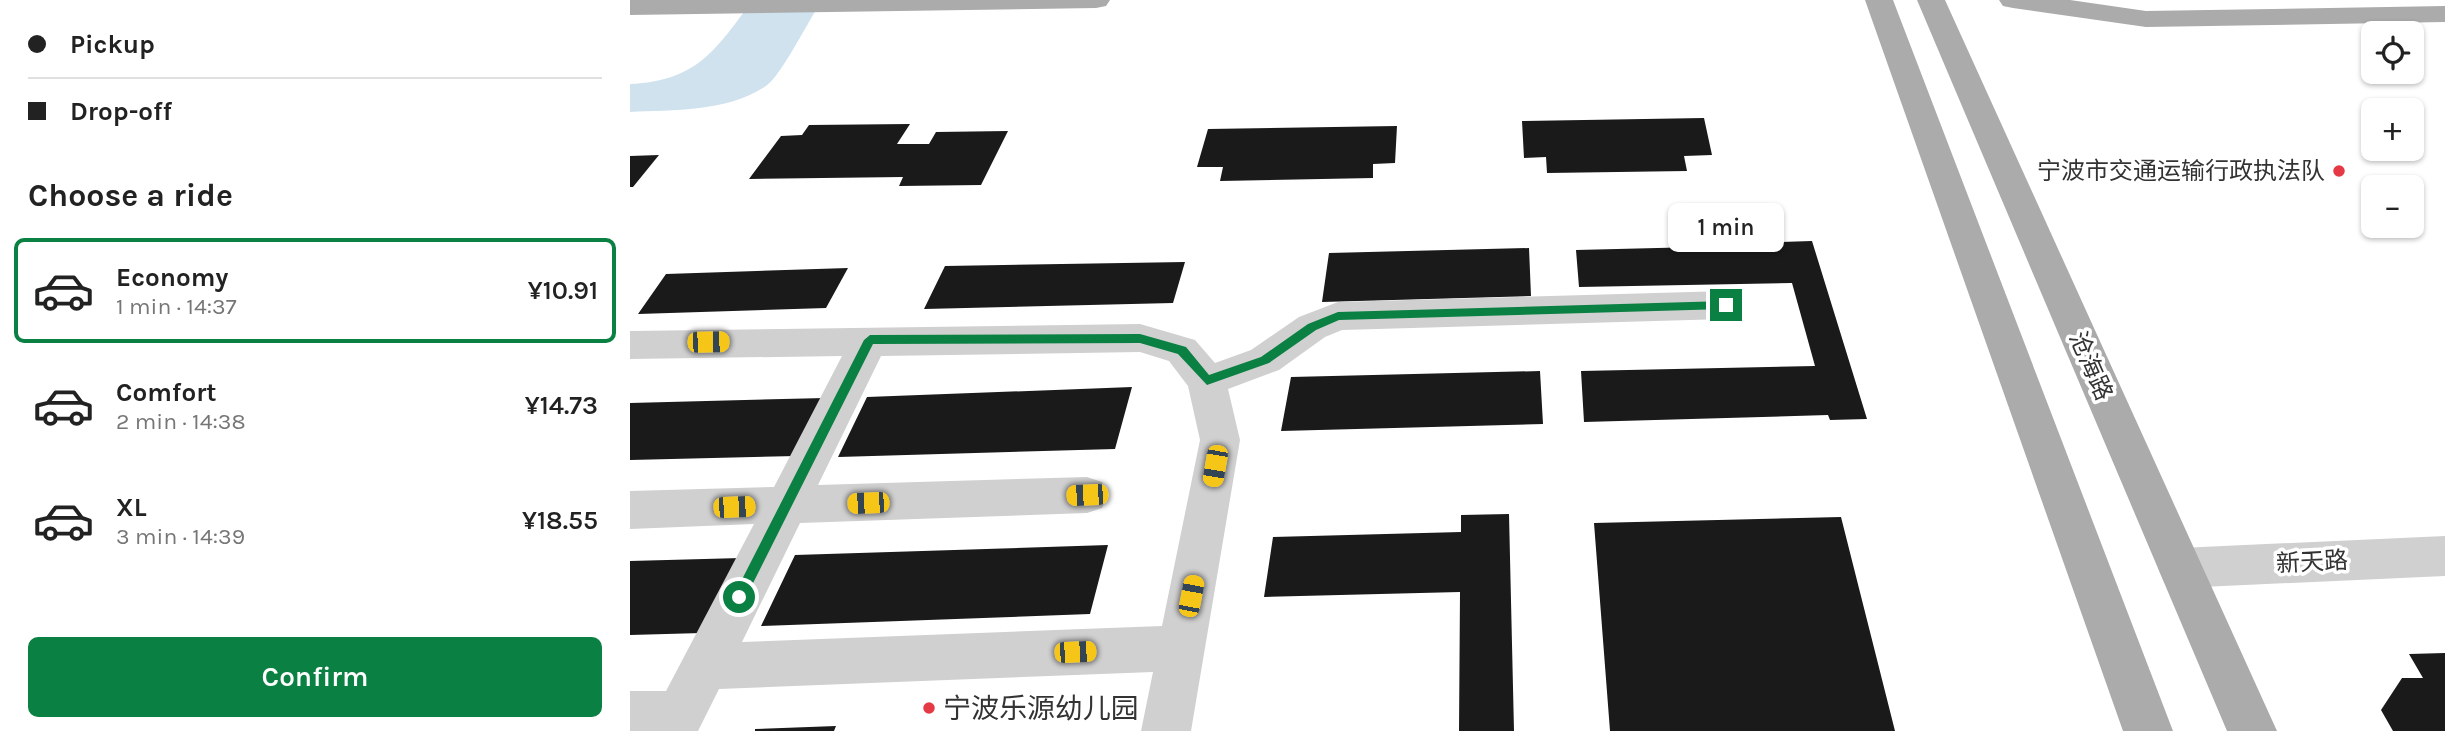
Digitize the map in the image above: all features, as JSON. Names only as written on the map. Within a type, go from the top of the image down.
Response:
[{"type":"main road","points":[[630,7],[1096,0]]},
{"type":"main road","points":[[1879,0],[2148,731]]},
{"type":"main road","name":"沧海路","points":[[1931,0],[2252,731]]},
{"type":"main road","points":[[2013,0],[2146,19],[2445,14]]},
{"type":"street","points":[[1207,381],[1265,360],[1312,327],[1338,316],[1726,305]]},
{"type":"street","points":[[630,345],[1140,338],[1182,350],[1207,381],[1220,440],[1166,731]]},
{"type":"street","points":[[630,716],[676,723],[870,340]]},
{"type":"street","points":[[630,510],[1087,495]]},
{"type":"street","name":"新天路","points":[[2180,568],[2445,556]]},
{"type":"street","points":[[705,666],[1181,648]]},
{"type":"water","points":[[753,0],[822,0],[787,59],[766,86],[735,101],[718,105],[682,110],[630,112],[630,84],[653,82],[689,69],[716,47]]},
{"type":"building","points":[[1704,118],[1712,155],[1684,156],[1687,171],[1547,173],[1546,157],[1524,158],[1522,121]]},
{"type":"building","points":[[910,124],[897,144],[929,144],[936,132],[1008,131],[981,185],[899,186],[903,177],[749,179],[781,136],[802,135],[809,125]]},
{"type":"building","points":[[1397,126],[1395,163],[1373,164],[1373,178],[1220,181],[1223,167],[1197,167],[1208,129]]},
{"type":"building","points":[[659,155],[633,187],[630,187],[630,156]]},
{"type":"building","points":[[1812,241],[1867,419],[1830,420],[1828,415],[1584,422],[1581,371],[1815,366],[1792,283],[1579,287],[1576,250],[1782,245],[1781,242]]},
{"type":"building","points":[[1529,248],[1531,296],[1322,302],[1329,253]]},
{"type":"building","points":[[1185,262],[1173,303],[924,309],[945,266]]},
{"type":"building","points":[[848,268],[826,308],[638,314],[666,274]]},
{"type":"building","points":[[1540,371],[1543,424],[1281,431],[1291,377]]},
{"type":"building","points":[[1132,387],[1115,449],[838,457],[867,397]]},
{"type":"building","points":[[825,398],[796,456],[630,460],[630,403]]},
{"type":"building","points":[[1509,514],[1514,731],[1459,731],[1460,592],[1264,597],[1273,537],[1461,532],[1461,515]]},
{"type":"building","points":[[1841,517],[1895,731],[1610,731],[1594,523]]},
{"type":"building","points":[[1108,545],[1090,614],[761,626],[795,555]]},
{"type":"building","points":[[741,558],[702,633],[630,635],[630,561]]},
{"type":"building","points":[[2445,653],[2445,731],[2393,731],[2381,710],[2402,678],[2423,678],[2409,654]]},
{"type":"building","points":[[836,726],[834,731],[755,731],[755,729]]},
{"type":"place","name":"宁波市交通运输行政执法队","points":[[2339,171]]},
{"type":"place","name":"宁波乐源幼儿园","points":[[929,708]]},
{"type":"route","points":[[739,597],[870,340],[1140,338],[1182,350],[1207,381],[1265,360],[1312,327],[1338,316],[1726,305]]}]
